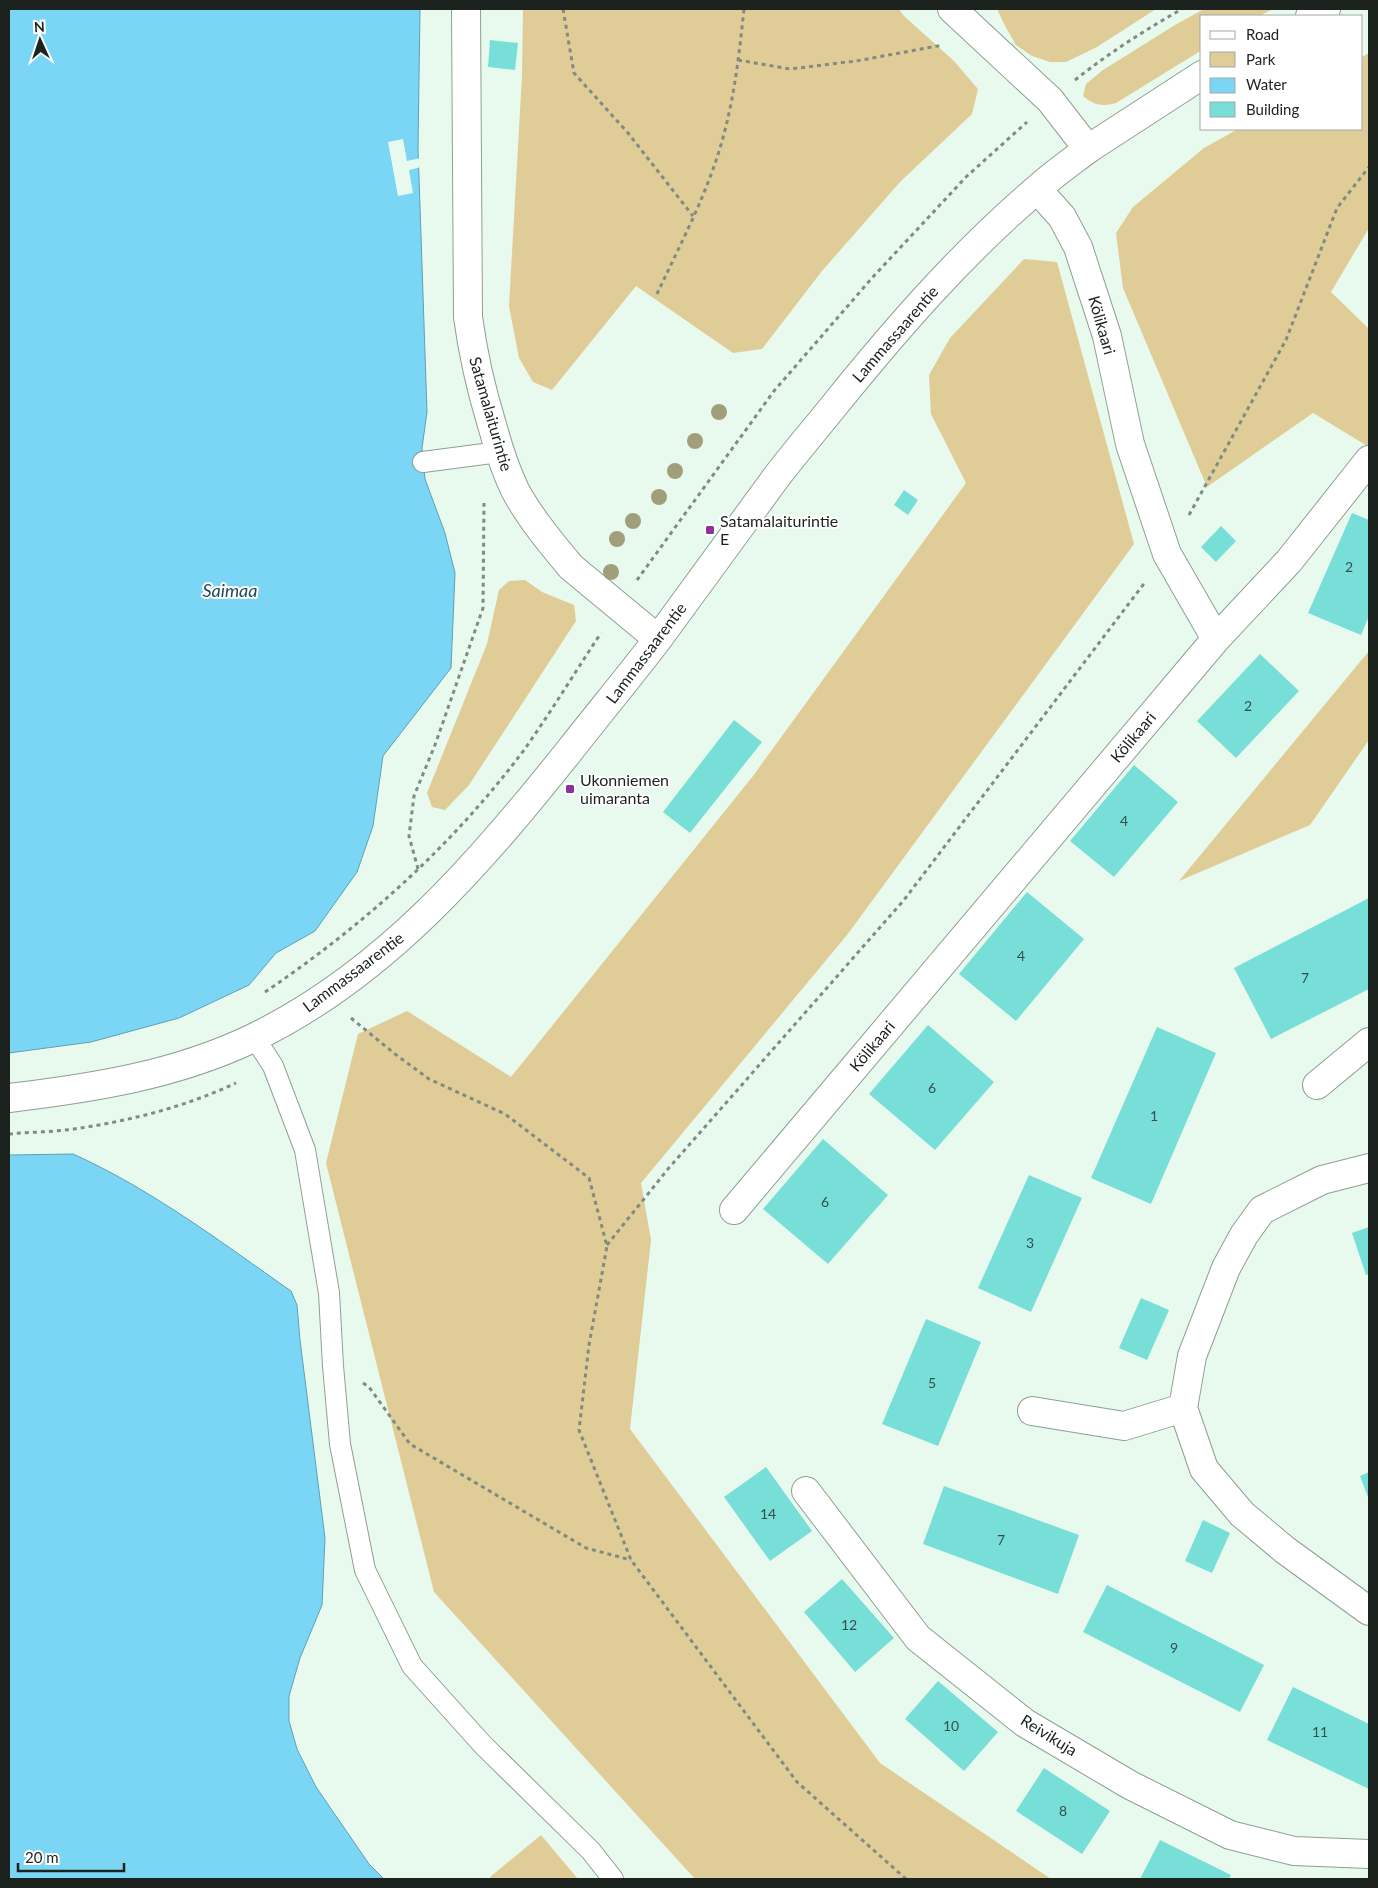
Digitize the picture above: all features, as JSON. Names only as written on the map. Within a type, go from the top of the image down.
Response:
[{"type":"street","name":"Satamalaiturintie","points":[[466,9],[468,317],[472,351],[481,390],[500,452],[516,490],[544,535],[566,561],[658,639]]},
{"type":"street","points":[[952,9],[1050,100],[1088,148]]},
{"type":"street","points":[[1312,15],[1326,9]]},
{"type":"street","name":"Lammassaarentie","points":[[9,1098],[79,1090],[143,1077],[194,1063],[254,1038],[332,992],[379,956],[473,866],[530,800],[658,639],[775,479],[868,363],[967,254],[1037,189],[1088,148],[1200,76]]},
{"type":"street","name":"Kölikaari","points":[[734,1210],[1216,639],[1166,554],[1130,444],[1106,336],[1078,247],[1062,218],[1037,189]]},
{"type":"street","points":[[1216,639],[1289,561],[1369,460]]},
{"type":"street","points":[[1317,1085],[1369,1042]]},
{"type":"street","points":[[1369,1168],[1322,1180],[1262,1210],[1244,1235],[1212,1303],[1192,1356],[1183,1408],[1204,1469],[1242,1514],[1285,1550],[1369,1611]]},
{"type":"street","points":[[1032,1411],[1124,1426],[1183,1408]]},
{"type":"street","name":"Reivikuja","points":[[806,1491],[918,1638],[1026,1723],[1130,1785],[1230,1835],[1294,1851],[1369,1854]]},
{"type":"lane","points":[[423,462],[500,452]]},
{"type":"lane","points":[[254,1038],[273,1066],[305,1150],[329,1293],[332,1366],[340,1444],[365,1570],[412,1666],[483,1744],[591,1851],[612,1879]]},
{"type":"path","points":[[563,9],[574,73],[628,133],[694,216]]},
{"type":"path","points":[[657,294],[694,216],[720,148],[736,85],[744,9]]},
{"type":"path","points":[[635,583],[774,391],[872,278],[966,177],[1050,100],[1095,64],[1161,20],[1182,9]]},
{"type":"path","points":[[738,60],[790,69],[856,61],[982,38]]},
{"type":"path","points":[[606,1246],[668,1169],[904,900],[1166,554],[1286,340],[1337,208],[1369,167]]},
{"type":"path","points":[[262,994],[310,962],[360,922],[459,829],[524,750],[602,631]]},
{"type":"path","points":[[343,1022],[350,1017],[395,1054],[430,1079],[505,1114],[589,1178],[606,1246],[589,1345],[579,1430],[631,1560],[797,1782],[906,1879]]},
{"type":"path","points":[[9,1134],[73,1129],[155,1113],[214,1094],[273,1066]]},
{"type":"path","points":[[332,1366],[369,1387],[410,1444],[586,1548],[631,1560]]},
{"type":"green space","points":[[523,9],[899,9],[904,16],[954,61],[978,89],[972,114],[900,182],[822,271],[762,349],[733,353],[636,286],[552,390],[533,382],[519,358],[509,306],[522,76]]},
{"type":"green space","points":[[997,9],[1156,9],[1097,47],[1066,62],[1050,62],[1032,56],[1016,45]]},
{"type":"green space","points":[[1204,9],[1273,9],[1261,15],[1200,15],[1200,51],[1116,103],[1098,104],[1083,96],[1086,84],[1103,70]]},
{"type":"green space","points":[[1369,53],[1369,228],[1331,292],[1369,329],[1369,447],[1313,413],[1207,487],[1123,288],[1116,233],[1133,207],[1204,148],[1236,130],[1363,130],[1363,56]]},
{"type":"green space","points":[[1024,259],[1057,262],[1134,544],[847,935],[641,1183],[651,1240],[630,1429],[880,1763],[1051,1879],[695,1879],[434,1592],[326,1163],[358,1034],[407,1011],[511,1077],[753,776],[966,483],[931,414],[929,375],[950,338]]},
{"type":"green space","points":[[525,580],[542,592],[574,605],[576,621],[469,785],[445,810],[432,807],[427,793],[487,644],[499,590],[509,581]]},
{"type":"green space","points":[[1369,651],[1369,740],[1310,825],[1179,881]]},
{"type":"green space","points":[[541,1835],[578,1879],[491,1879],[490,1877]]},
{"type":"water","name":"Saimaa","points":[[9,9],[420,9],[418,148],[427,412],[422,448],[425,479],[445,533],[455,573],[451,668],[383,756],[373,826],[357,872],[315,931],[276,953],[249,985],[179,1018],[91,1042],[9,1053]]},
{"type":"water","points":[[73,1154],[130,1183],[158,1200],[212,1235],[291,1291],[297,1305],[325,1538],[322,1605],[300,1658],[289,1696],[289,1721],[297,1749],[316,1787],[369,1864],[384,1879],[9,1879],[9,1155]]},
{"type":"pier","points":[[403,139],[407,161],[421,158],[421,167],[409,170],[413,193],[398,196],[388,142]]},
{"type":"building","points":[[490,40],[518,43],[515,70],[488,67]]},
{"type":"building","points":[[904,490],[918,500],[908,515],[894,505]]},
{"type":"building","points":[[1352,513],[1369,520],[1369,616],[1361,635],[1308,613]]},
{"type":"building","points":[[1221,526],[1236,541],[1216,562],[1201,547]]},
{"type":"building","points":[[1260,654],[1299,691],[1236,758],[1197,721]]},
{"type":"building","points":[[734,720],[762,742],[690,833],[663,812]]},
{"type":"building","points":[[1134,765],[1178,802],[1114,877],[1070,841]]},
{"type":"building","points":[[1027,892],[1084,939],[1016,1021],[959,974]]},
{"type":"building","points":[[1369,898],[1369,989],[1271,1039],[1234,968]]},
{"type":"building","points":[[928,1025],[994,1082],[935,1150],[869,1094]]},
{"type":"building","points":[[1157,1027],[1216,1053],[1151,1204],[1091,1178]]},
{"type":"building","points":[[823,1139],[888,1195],[828,1264],[763,1209]]},
{"type":"building","points":[[1029,1175],[1082,1198],[1031,1312],[978,1288]]},
{"type":"building","points":[[1369,1227],[1369,1274],[1366,1275],[1352,1233]]},
{"type":"building","points":[[1141,1298],[1169,1310],[1147,1360],[1119,1348]]},
{"type":"building","points":[[926,1319],[981,1342],[938,1446],[882,1424]]},
{"type":"building","points":[[766,1467],[812,1531],[770,1561],[724,1497]]},
{"type":"building","points":[[1369,1472],[1369,1500],[1360,1476]]},
{"type":"building","points":[[944,1486],[1079,1535],[1058,1594],[923,1544]]},
{"type":"building","points":[[1203,1520],[1230,1533],[1212,1573],[1185,1561]]},
{"type":"building","points":[[842,1579],[894,1638],[855,1672],[804,1612]]},
{"type":"building","points":[[1107,1585],[1264,1665],[1240,1712],[1083,1632]]},
{"type":"building","points":[[938,1681],[998,1732],[964,1771],[905,1719]]},
{"type":"building","points":[[1293,1687],[1369,1724],[1369,1789],[1267,1740]]},
{"type":"building","points":[[1044,1768],[1110,1811],[1082,1854],[1016,1811]]},
{"type":"building","points":[[1160,1840],[1231,1875],[1229,1879],[1140,1879]]},
{"type":"place","name":"Satamalaiturintie E","points":[[710,530]]},
{"type":"place","name":"Ukonniemen uimaranta","points":[[570,789]]}]
